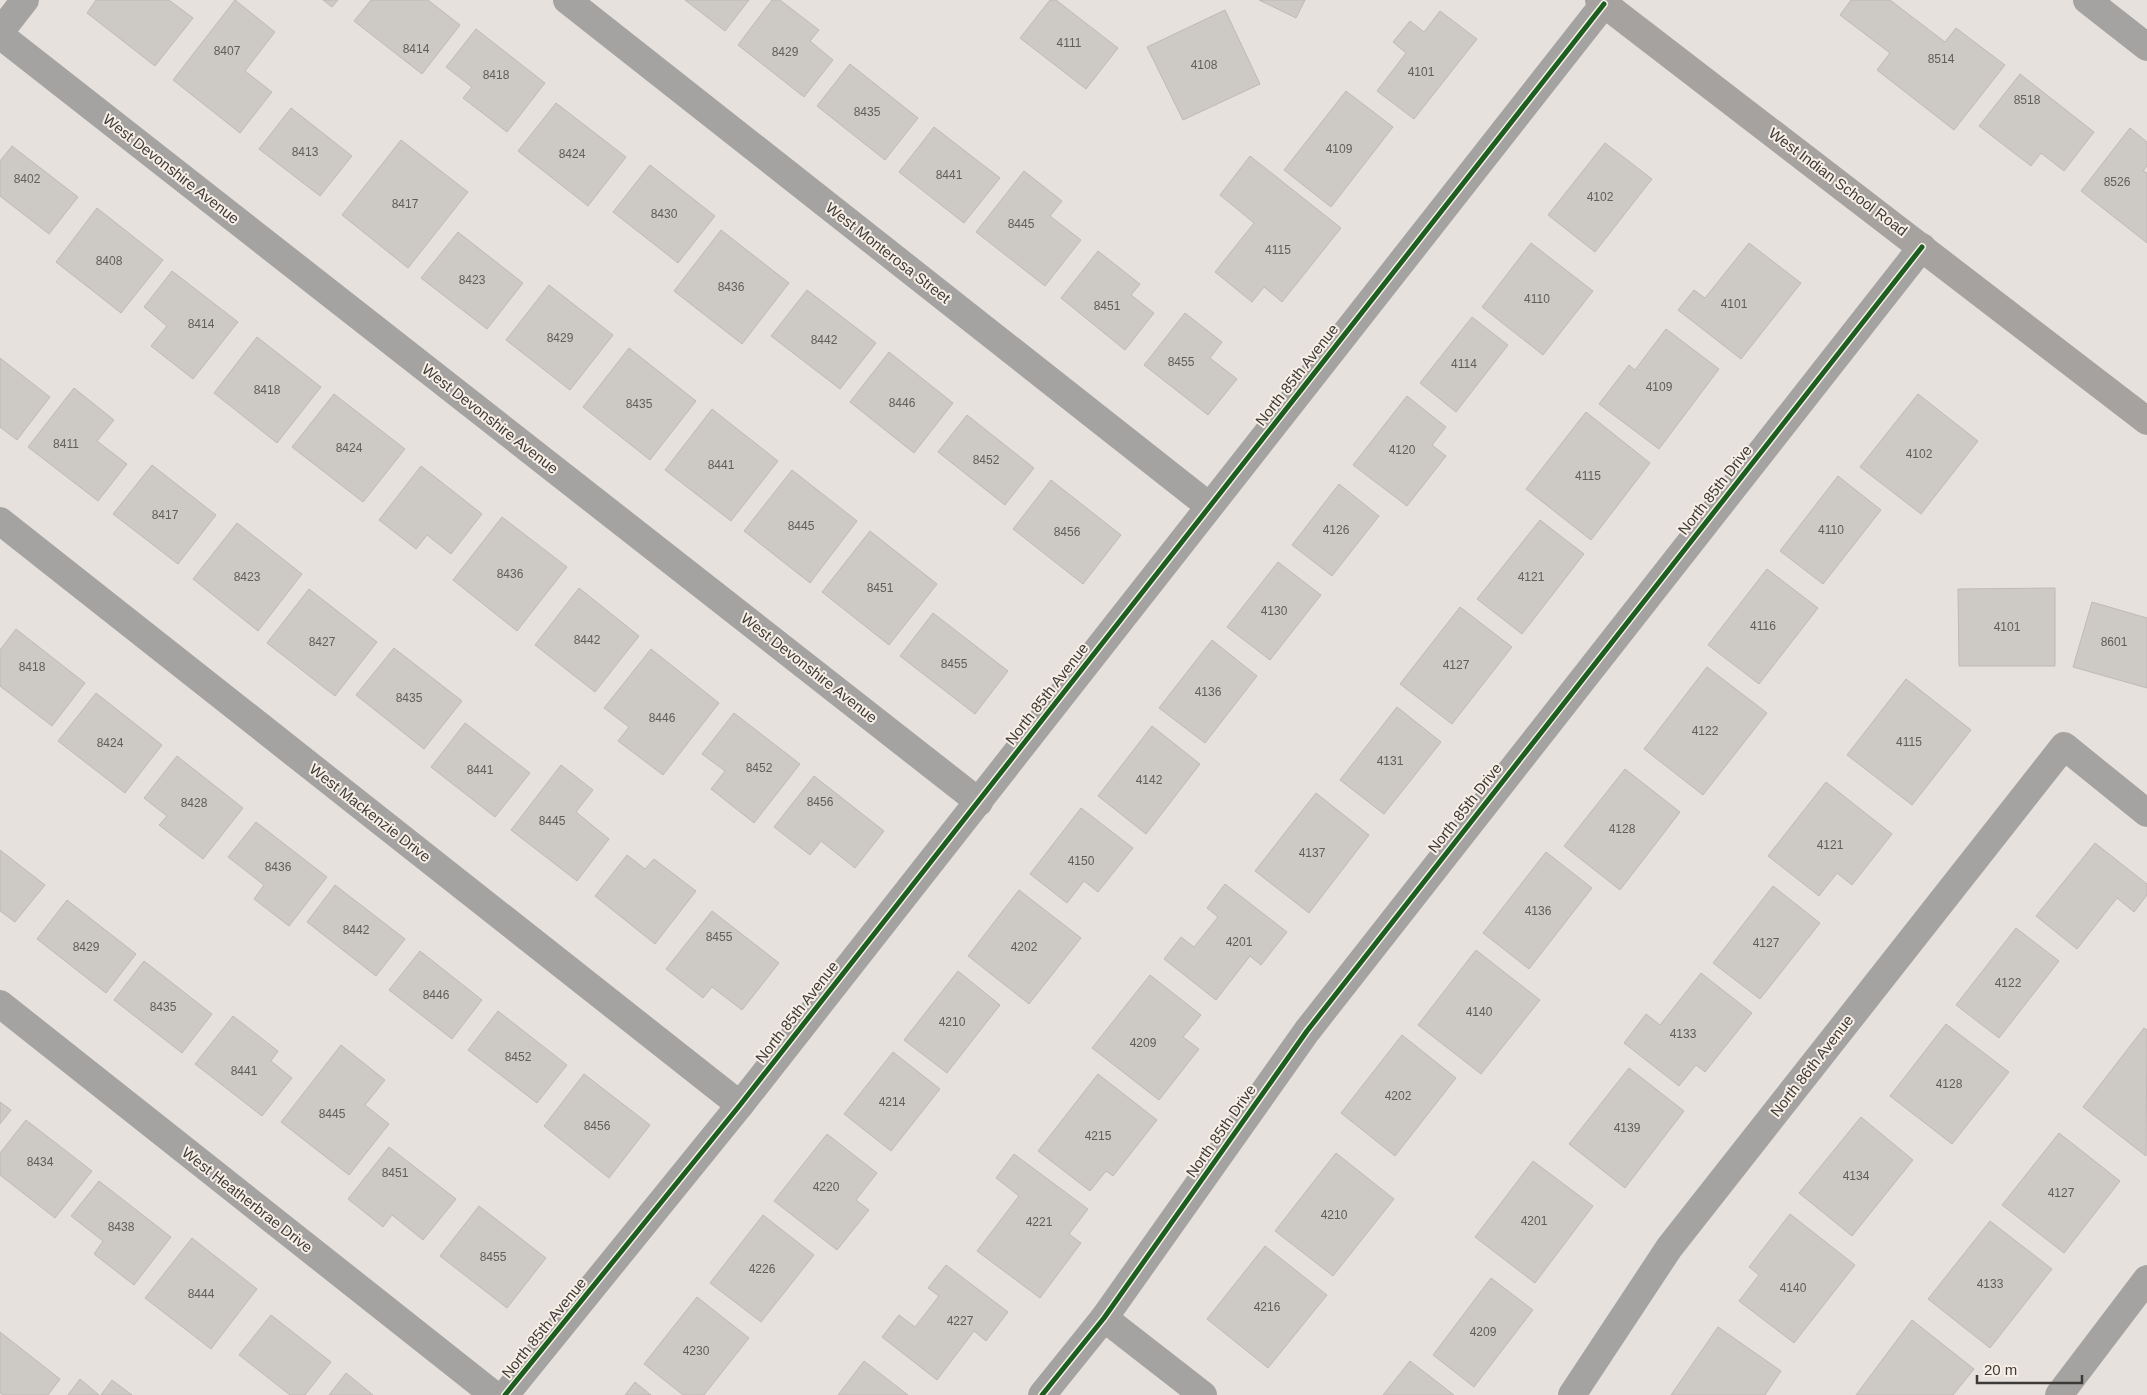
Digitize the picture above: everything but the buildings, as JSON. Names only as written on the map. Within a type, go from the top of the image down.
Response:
[{"type":"main road","name":"West Indian School Road","points":[[1601,2],[2147,421]]},
{"type":"street","points":[[0,34],[25,0]]},
{"type":"street","name":"West Monterosa Street","points":[[566,0],[1209,506]]},
{"type":"street","points":[[2087,0],[2147,47]]},
{"type":"street","name":"North 85th Avenue","points":[[505,1395],[740,1105],[979,802],[1601,2]]},
{"type":"street","name":"West Devonshire Avenue","points":[[0,34],[979,802]]},
{"type":"street","name":"North 85th Drive","points":[[1042,1395],[1104,1318],[1307,1031],[1922,247]]},
{"type":"street","name":"West Mackenzie Drive","points":[[0,521],[740,1105]]},
{"type":"street","name":"North 86th Avenue","points":[[1572,1395],[1670,1248],[2064,746],[2147,812]]},
{"type":"street","name":"West Heatherbrae Drive","points":[[0,1004],[494,1395]]},
{"type":"street","points":[[2059,1395],[2147,1279]]},
{"type":"street","points":[[1104,1318],[1203,1395]]},
{"type":"cycle path","points":[[505,1395],[740,1105],[1604,4]]},
{"type":"cycle path","points":[[1042,1395],[1104,1318],[1307,1031],[1922,247]]}]
